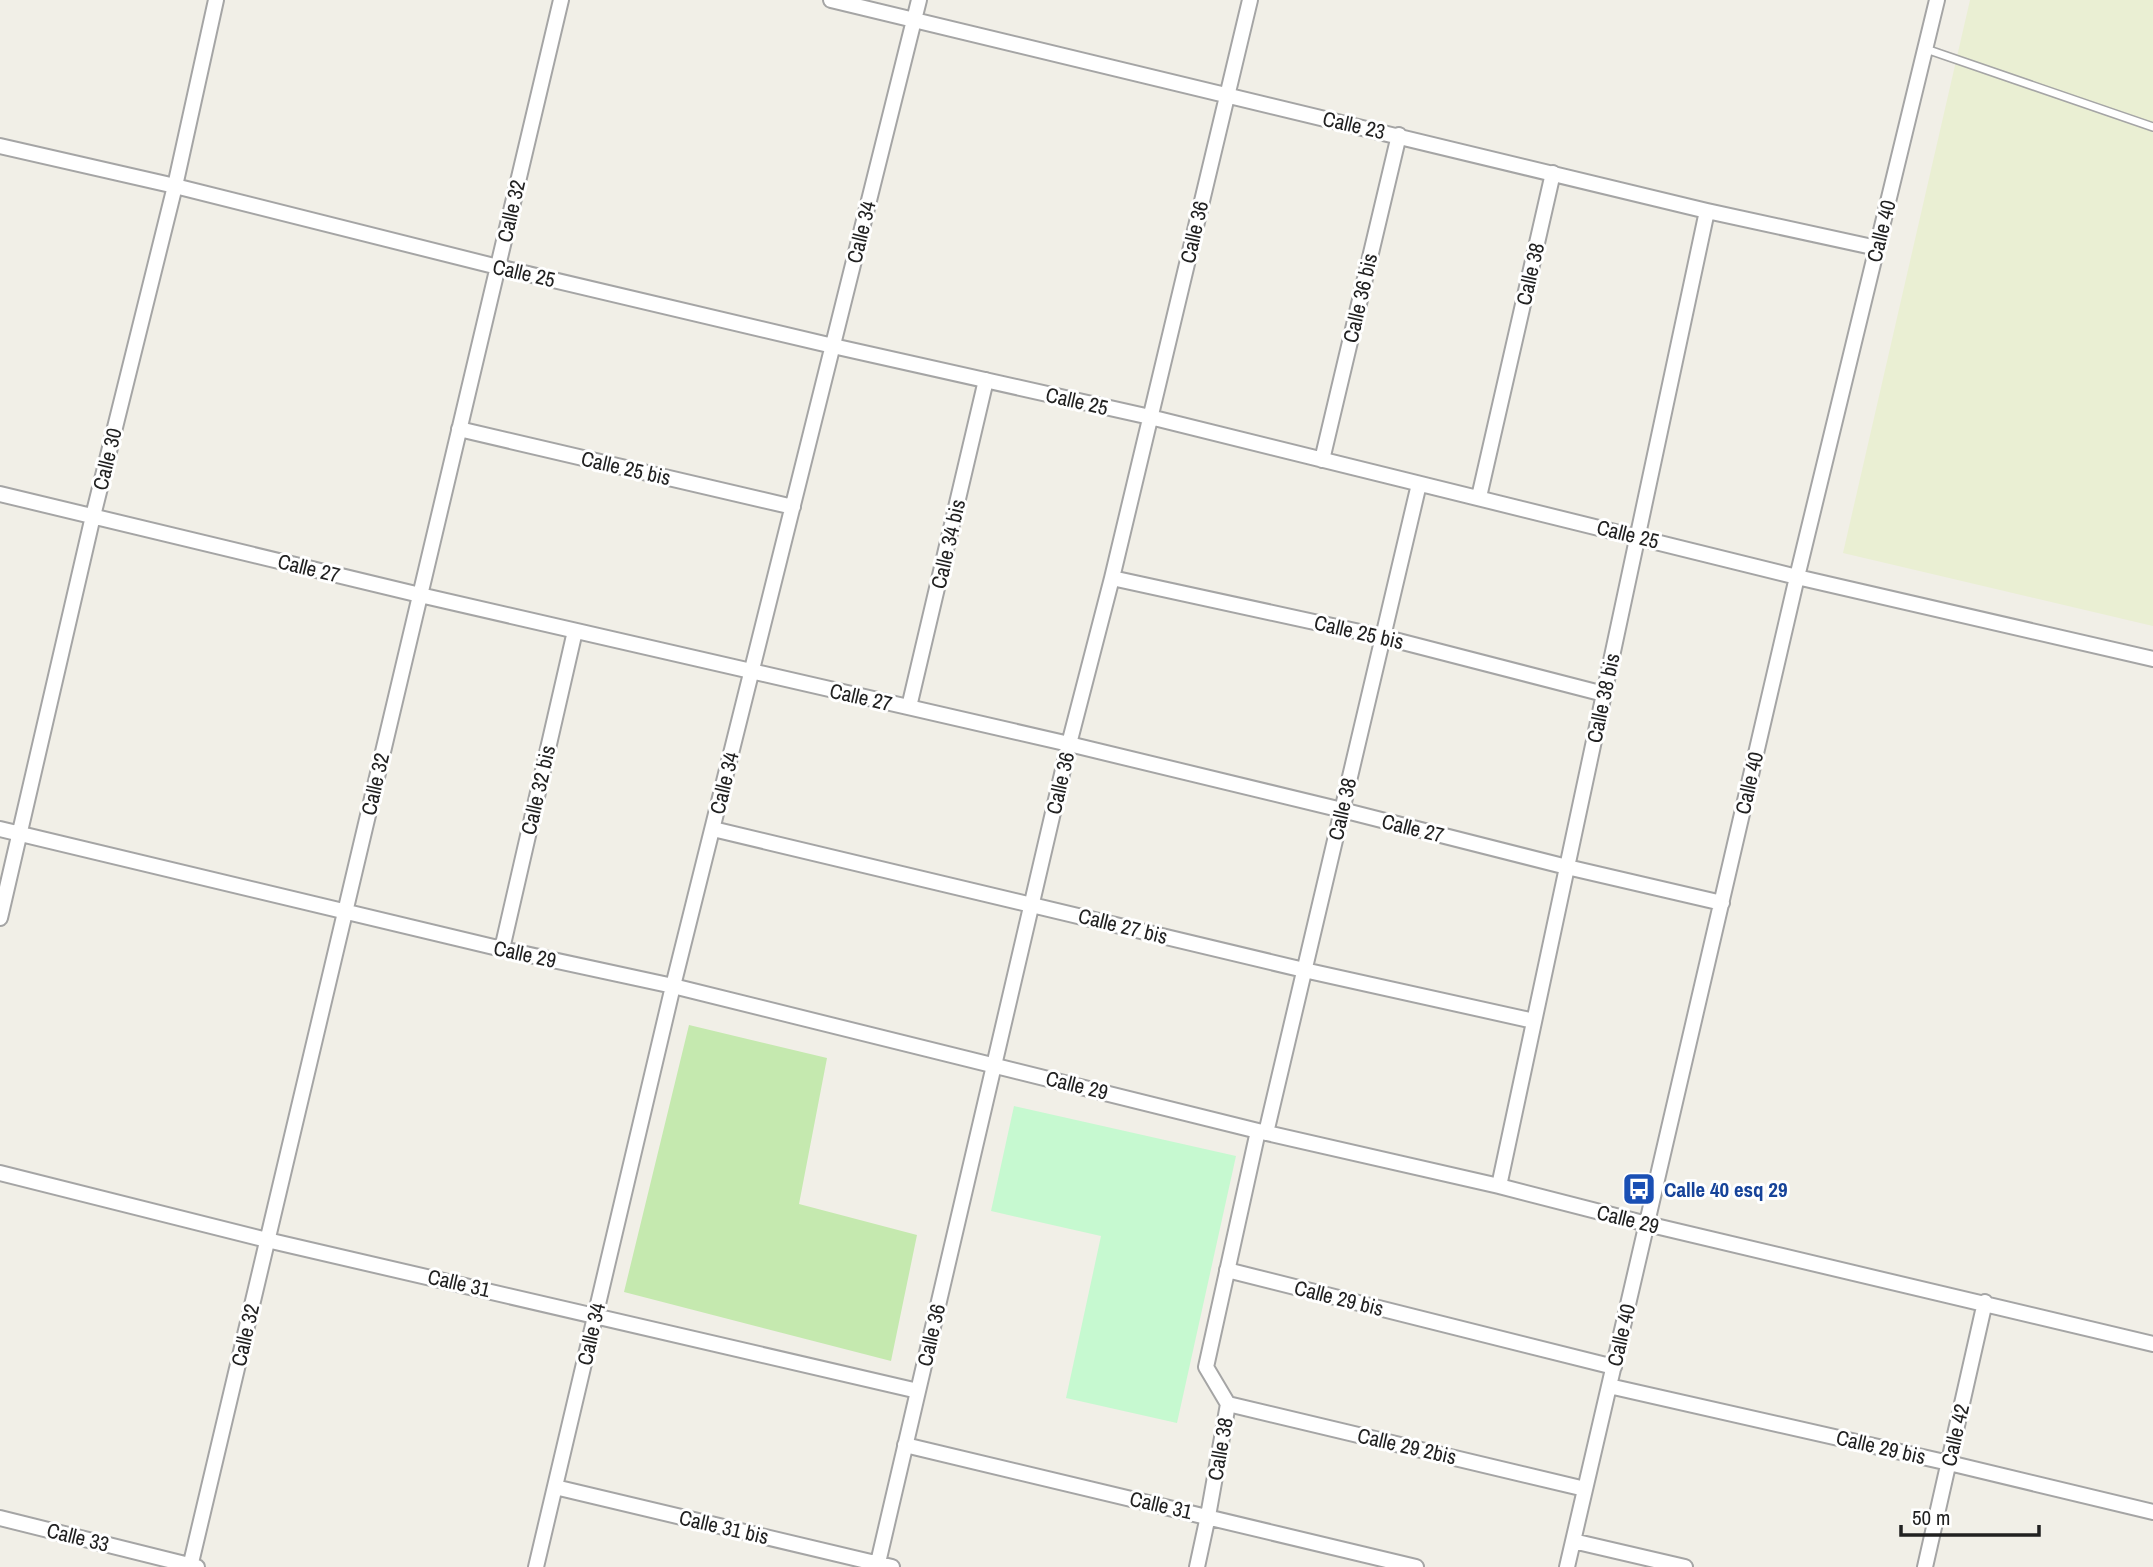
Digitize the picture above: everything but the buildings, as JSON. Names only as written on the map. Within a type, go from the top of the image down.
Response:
[{"type":"street","name":"Calle 30","points":[[0,918],[93,516],[175,186],[216,0]]},
{"type":"street","name":"Calle 32","points":[[192,1566],[561,0]]},
{"type":"street","name":"Calle 23","points":[[831,0],[1707,211],[1877,248]]},
{"type":"street","name":"Calle 34","points":[[536,1567],[673,986],[919,0]]},
{"type":"street","name":"Calle 36","points":[[877,1565],[1069,744],[1112,578],[1250,0]]},
{"type":"street","name":"Calle 40","points":[[1567,1567],[1797,577],[1937,0]]},
{"type":"street","name":"Calle 36 bis","points":[[1322,460],[1399,135]]},
{"type":"street","name":"Calle 25","points":[[0,146],[833,346],[1150,417],[1797,577],[2153,659]]},
{"type":"street","name":"Calle 38","points":[[1479,497],[1553,173]]},
{"type":"street","name":"Calle 38 bis","points":[[1499,1186],[1707,211]]},
{"type":"street","name":"Calle 34 bis","points":[[909,707],[986,380]]},
{"type":"street","name":"Calle 25 bis","points":[[459,429],[793,507]]},
{"type":"street","name":"Calle 38","points":[[1197,1567],[1209,1516],[1228,1404],[1206,1367],[1227,1270],[1304,970],[1419,484]]},
{"type":"street","name":"Calle 27","points":[[0,494],[420,595],[1069,744],[1721,903]]},
{"type":"street","name":"Calle 25 bis","points":[[1112,578],[1383,637],[1604,694]]},
{"type":"street","name":"Calle 32 bis","points":[[502,949],[575,631]]},
{"type":"street","name":"Calle 29","points":[[0,829],[502,949],[673,986],[1262,1132],[1499,1186],[1647,1224],[2153,1344]]},
{"type":"street","name":"Calle 27 bis","points":[[713,829],[1304,970],[1534,1021]]},
{"type":"street","name":"Calle 31","points":[[0,1173],[267,1240],[918,1391]]},
{"type":"street","name":"Calle 29 bis","points":[[1227,1270],[1614,1367]]},
{"type":"street","name":"Calle 42","points":[[1926,1567],[1985,1302]]},
{"type":"street","name":"Calle 29 bis","points":[[1609,1386],[2153,1512]]},
{"type":"street","name":"Calle 29 2bis","points":[[1228,1404],[1585,1489]]},
{"type":"street","name":"Calle 31","points":[[905,1445],[1416,1567]]},
{"type":"street","name":"Calle 31 bis","points":[[555,1487],[892,1567]]},
{"type":"street","name":"Calle 33","points":[[0,1518],[192,1566]]},
{"type":"street","points":[[1573,1541],[1685,1567]]},
{"type":"lane","points":[[1926,49],[2153,127]]},
{"type":"green space","points":[[1970,0],[2153,0],[2153,626],[1843,553]]},
{"type":"green space","points":[[689,1025],[827,1058],[799,1204],[917,1235],[891,1361],[624,1292]]},
{"type":"green space","points":[[1014,1106],[1236,1156],[1177,1423],[1066,1398],[1101,1236],[991,1211]]},
{"type":"place","name":"Calle 40 esq 29","points":[[1639,1189]]}]
